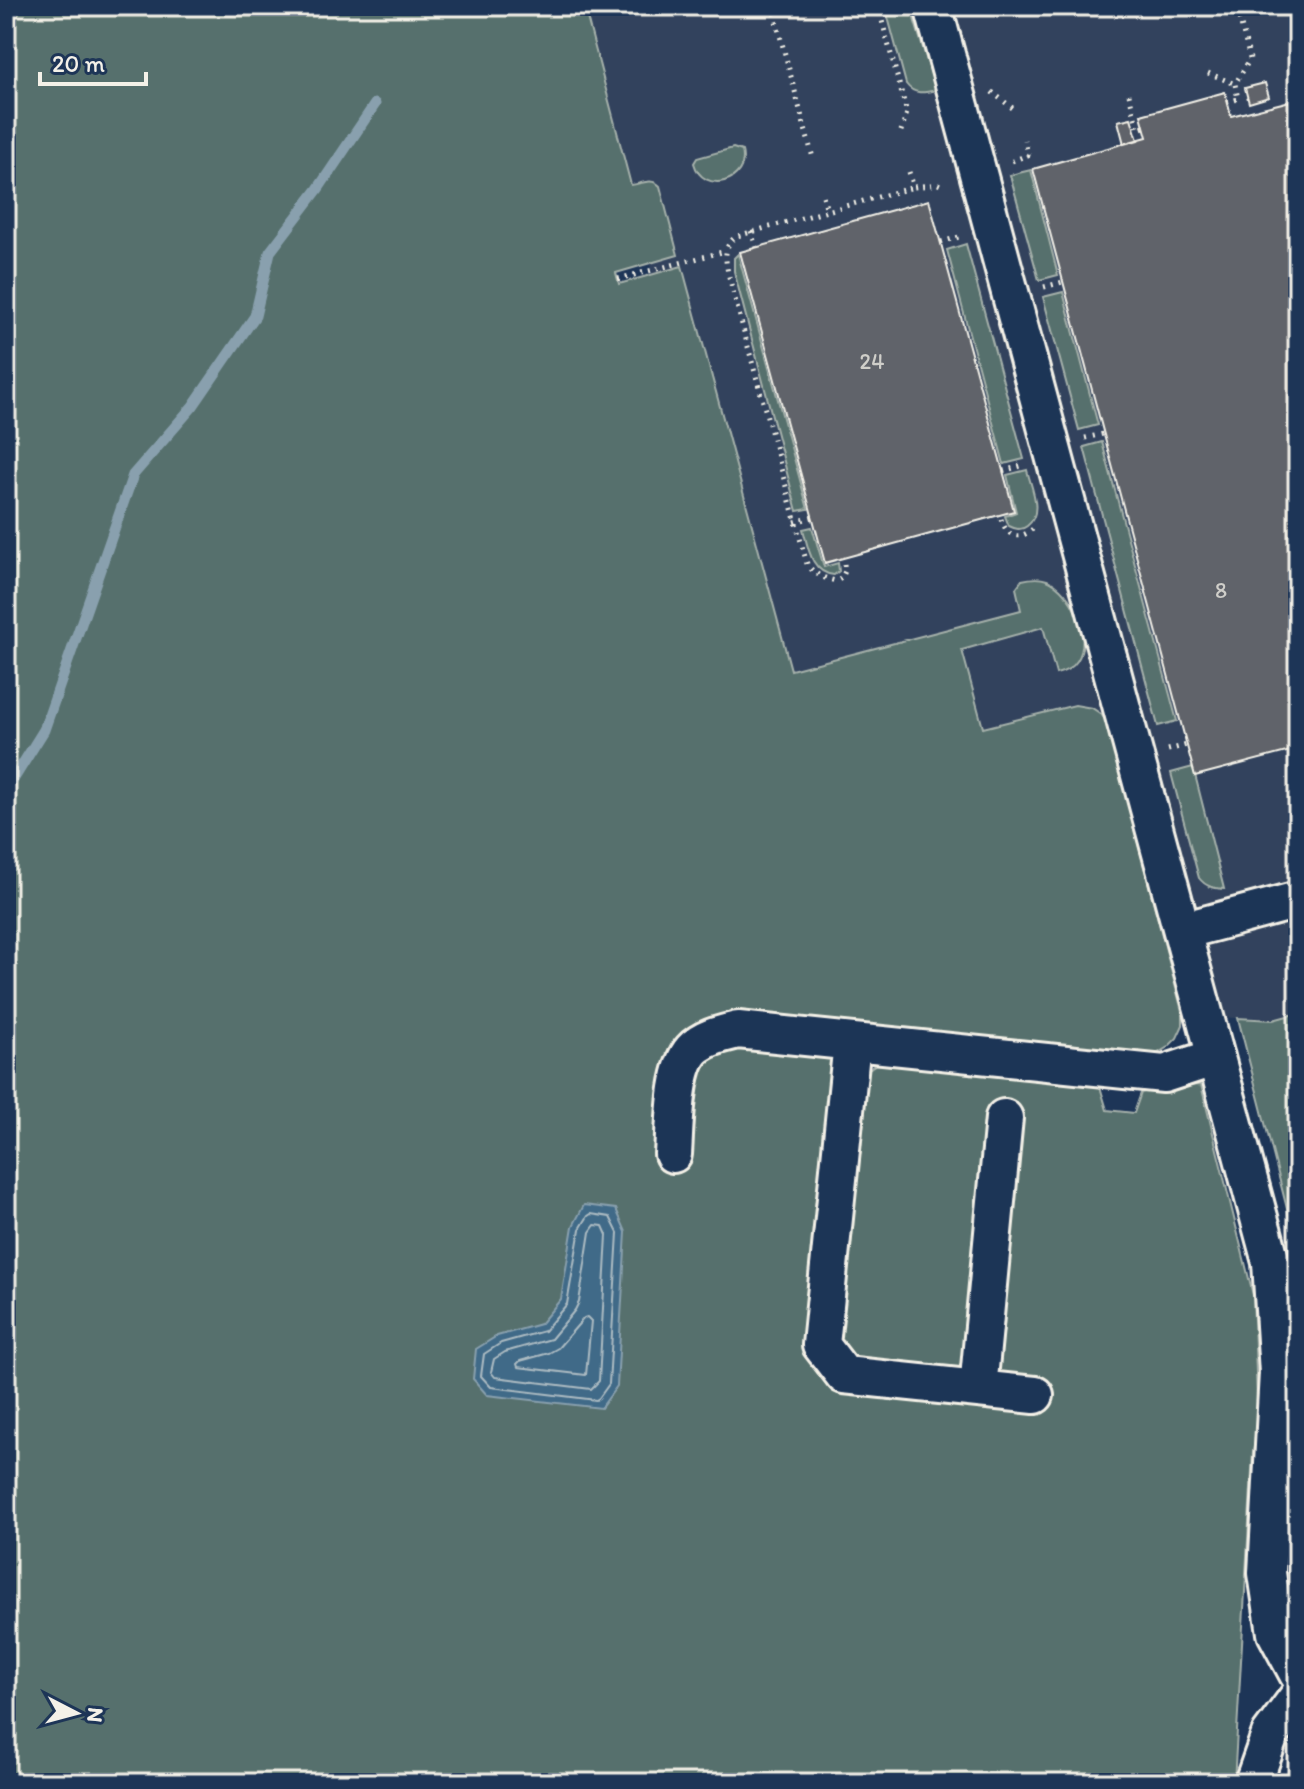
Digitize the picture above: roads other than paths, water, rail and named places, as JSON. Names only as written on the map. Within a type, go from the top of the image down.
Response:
[{"type":"street","points":[[933,6],[1271,1262],[1278,1373],[1267,1573],[1276,1633],[1298,1674]]},
{"type":"street","points":[[1182,931],[1298,900]]},
{"type":"street","points":[[673,1154],[679,1076],[691,1051],[711,1037],[738,1030],[1164,1074],[1216,1057]]},
{"type":"street","points":[[852,1042],[821,1345],[844,1375],[1035,1395]]},
{"type":"street","points":[[978,1389],[1004,1118]]},
{"type":"street","points":[[1253,1783],[1270,1735],[1298,1697]]},
{"type":"water","points":[[584,1205],[616,1209],[626,1232],[617,1386],[601,1408],[487,1395],[473,1379],[476,1349],[497,1336],[540,1324],[561,1299],[573,1226]]},
{"type":"waterway","points":[[6,791],[44,730],[133,475],[193,406],[255,316],[270,252],[318,189],[375,104]]}]
